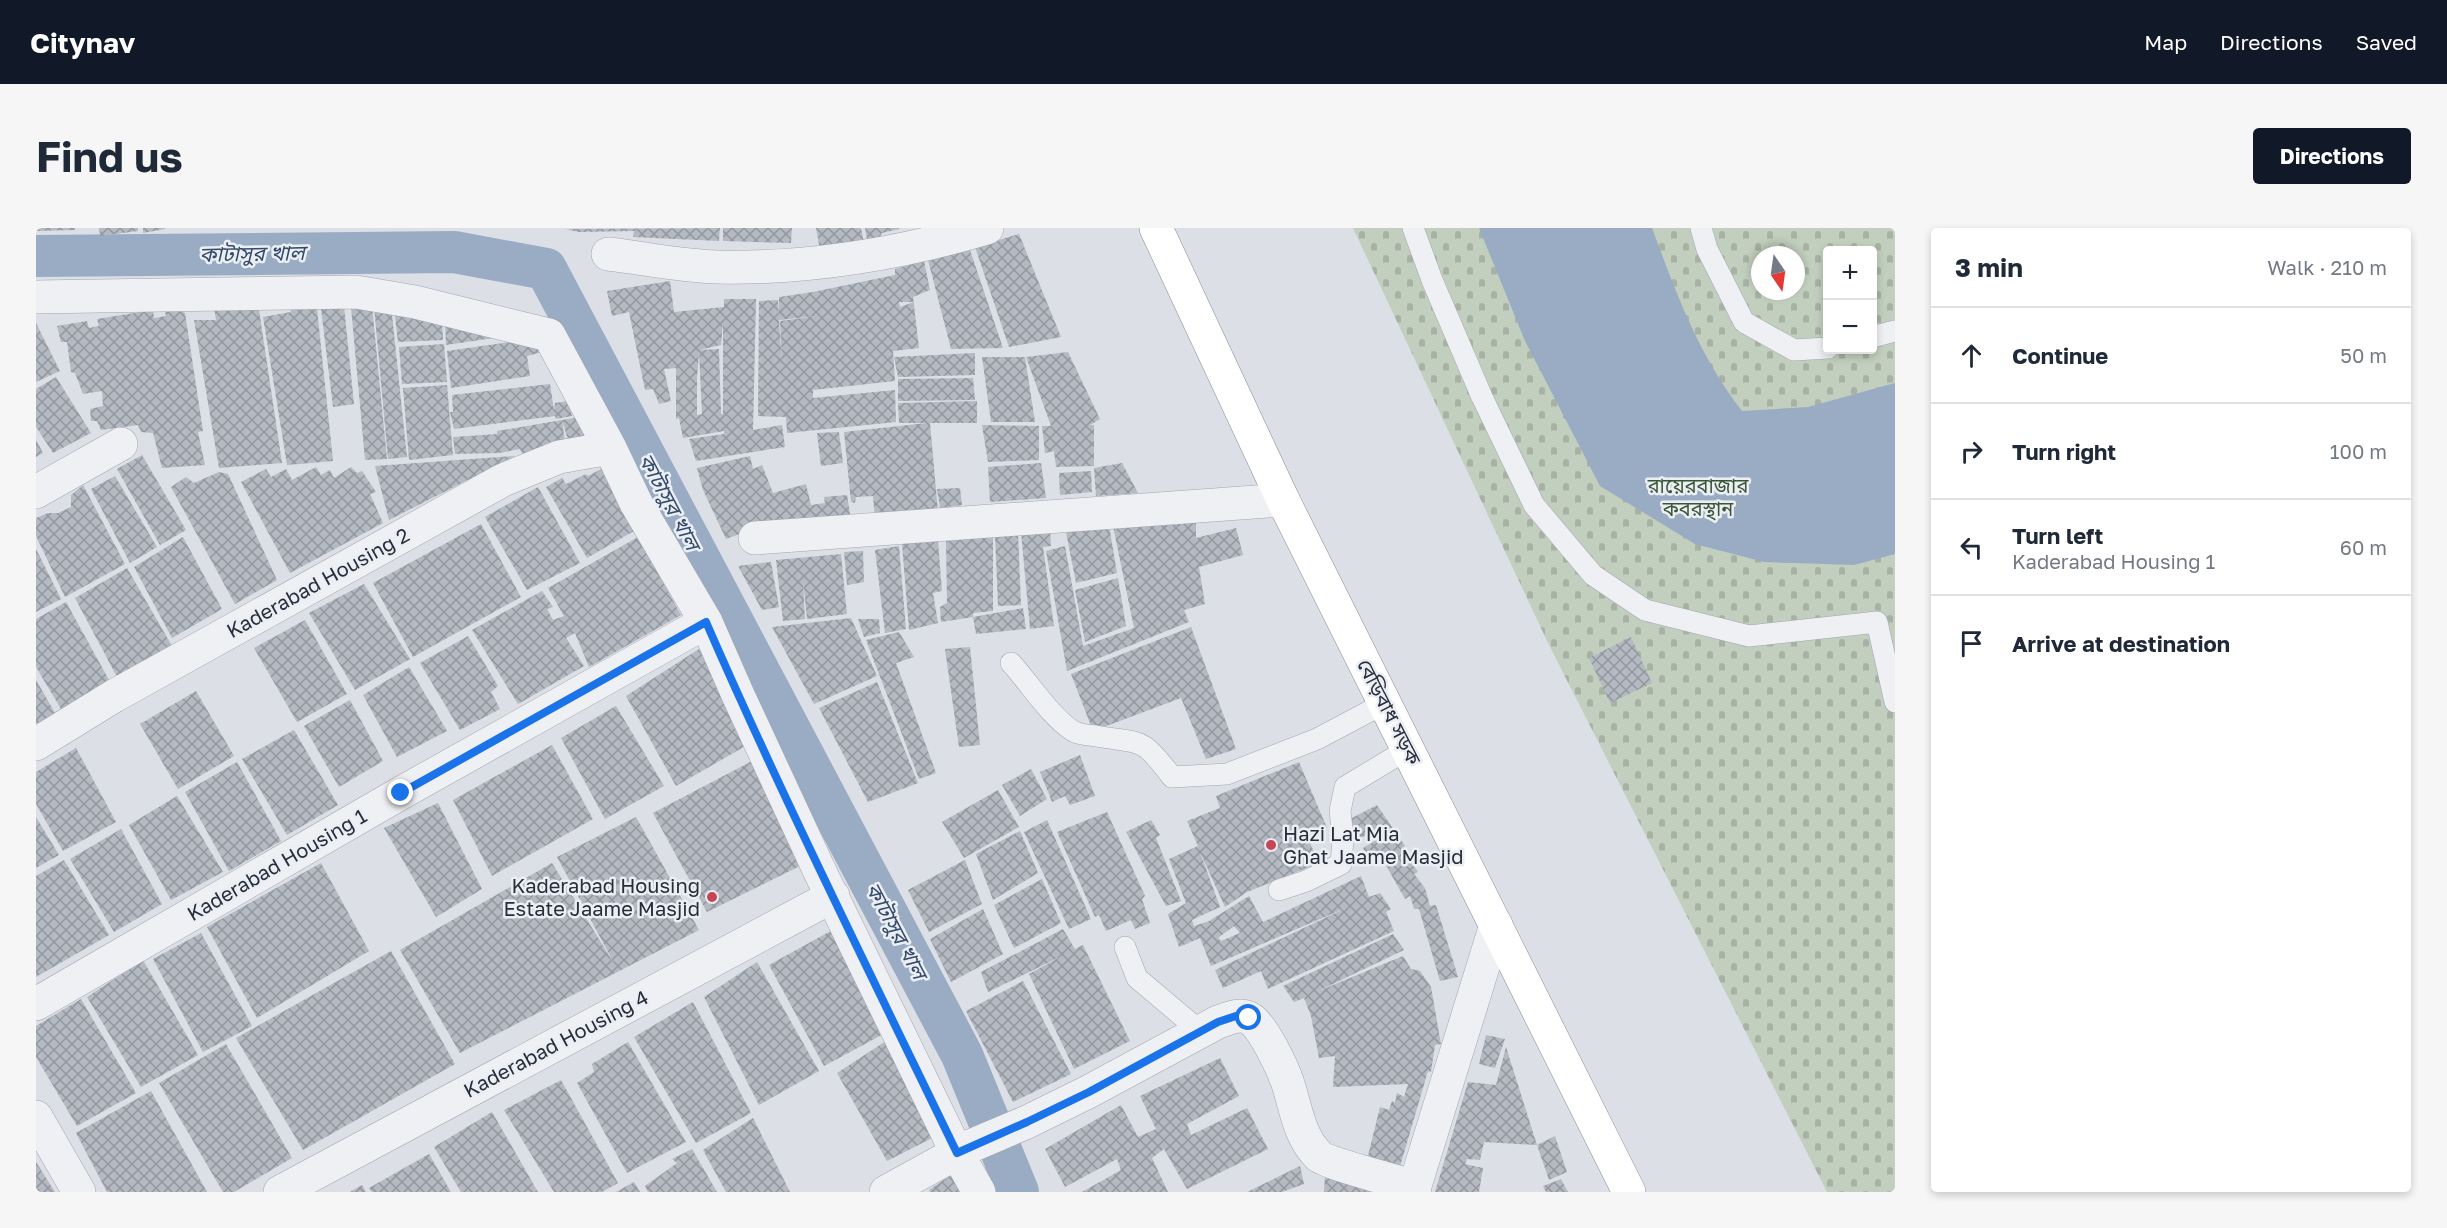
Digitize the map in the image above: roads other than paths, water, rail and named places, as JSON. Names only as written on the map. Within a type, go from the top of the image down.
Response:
[{"type":"highway","name":"বেড়িবাধ সড়ক","points":[[1156,228],[1283,500],[1629,1192]]},
{"type":"street","points":[[608,254],[716,267],[830,263],[933,244],[987,228]]},
{"type":"street","points":[[36,297],[356,292],[415,302],[549,334],[610,448],[636,503],[706,622],[833,896],[962,1151],[979,1192]]},
{"type":"street","points":[[36,492],[121,444]]},
{"type":"street","name":"Kaderabad Housing 2","points":[[36,744],[114,696],[503,480],[559,457],[610,448]]},
{"type":"street","points":[[755,538],[1283,500]]},
{"type":"street","name":"Kaderabad Housing 1","points":[[36,1004],[401,793],[706,622]]},
{"type":"street","name":"Kaderabad Housing 4","points":[[280,1192],[833,896]]},
{"type":"street","points":[[886,1192],[962,1151],[1027,1122],[1218,1022],[1236,1016],[1249,1018],[1259,1027],[1268,1041],[1287,1080],[1307,1142],[1321,1158],[1414,1189],[1496,926]]},
{"type":"street","points":[[36,1117],[79,1192]]},
{"type":"lane","points":[[1413,228],[1432,280],[1482,398],[1534,505],[1593,575],[1645,610],[1749,636],[1877,621],[1895,702]]},
{"type":"lane","points":[[1701,228],[1707,249],[1744,322],[1794,350],[1823,348]]},
{"type":"lane","points":[[1877,336],[1895,331]]},
{"type":"lane","points":[[1011,663],[1051,712],[1075,732],[1132,740],[1151,749],[1172,777],[1227,774],[1317,739],[1385,702]]},
{"type":"lane","points":[[1279,890],[1306,881],[1341,864],[1343,838],[1340,811],[1345,787],[1408,749]]},
{"type":"lane","points":[[1125,947],[1137,978],[1201,1032]]},
{"type":"water","points":[[1479,228],[1652,228],[1701,346],[1742,411],[1808,407],[1895,383],[1895,554],[1854,565],[1764,562],[1695,544],[1600,486],[1525,341]]},
{"type":"waterway","name":"কাটাসুর খাল","points":[[36,256],[454,252],[546,269],[962,1055],[1018,1192]]},
{"type":"place","name":"Hazi Lat Mia Ghat Jaame Masjid","points":[[1271,845]]},
{"type":"place","name":"Kaderabad Housing Estate Jaame Masjid","points":[[712,897]]},
{"type":"park label","name":"রায়েরবাজার কবরস্থান","points":[[1698,498]]}]
